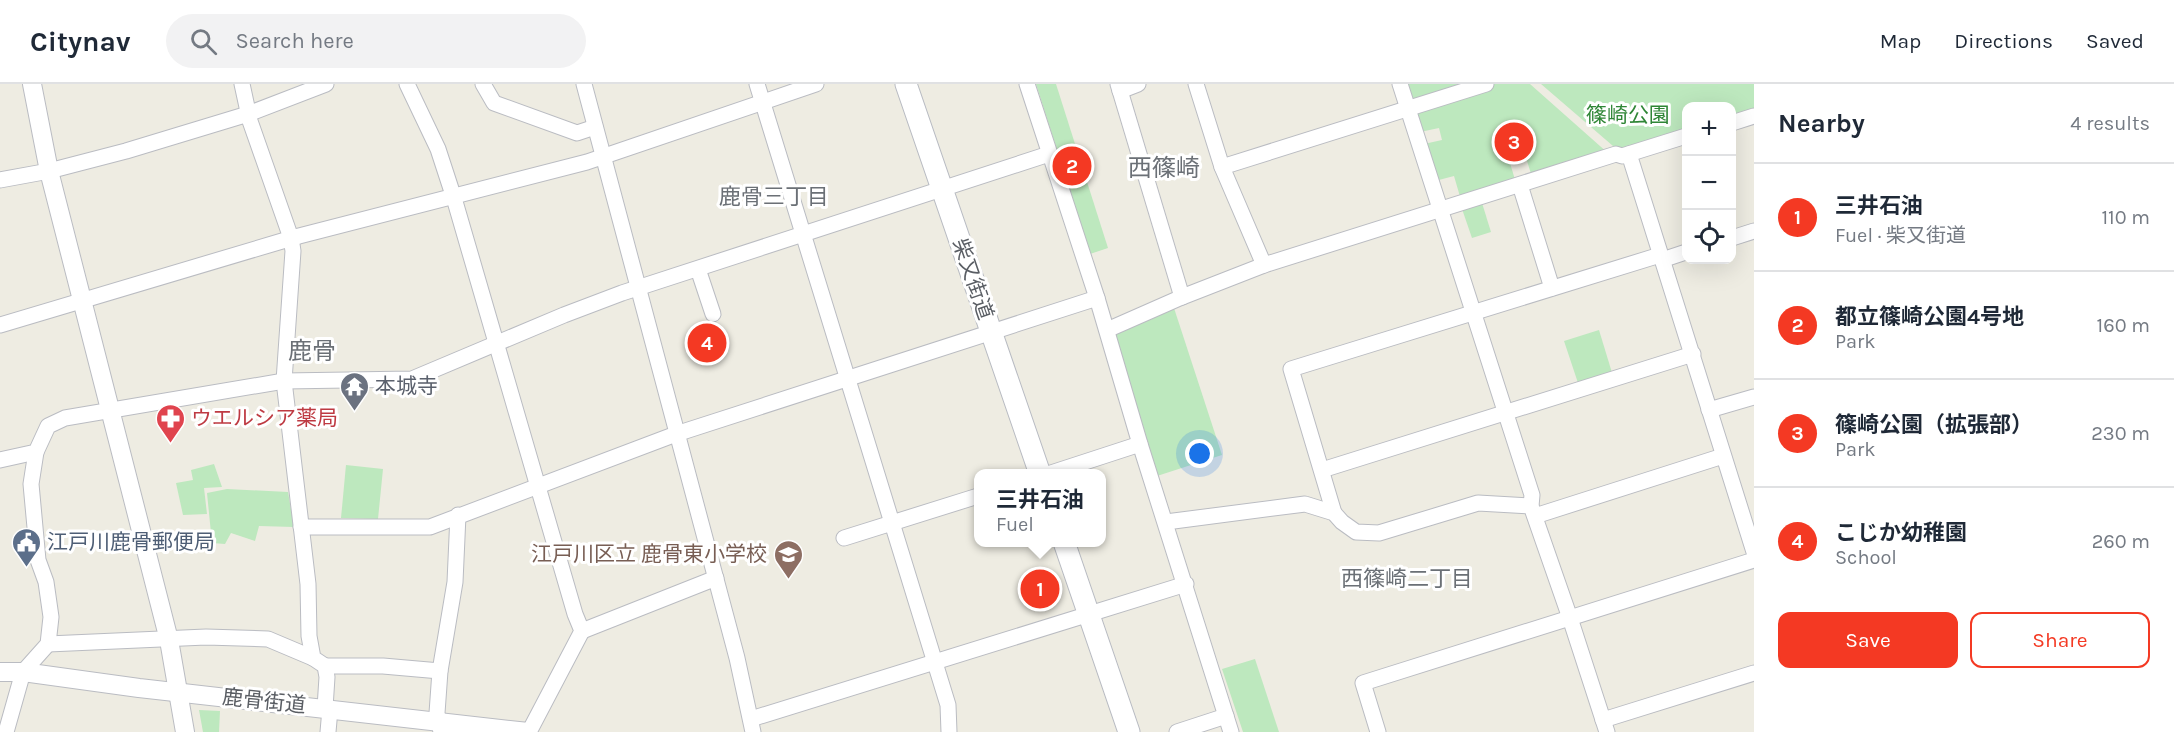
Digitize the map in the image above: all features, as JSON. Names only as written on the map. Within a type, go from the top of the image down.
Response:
[{"type":"main road","name":"柴又街道","points":[[906,84],[1038,469]]},
{"type":"main road","points":[[1065,547],[1129,732]]},
{"type":"street","points":[[32,84],[49,171],[169,640],[185,732]]},
{"type":"street","points":[[242,84],[248,114],[291,238],[293,252],[284,381],[308,584],[309,636],[327,677],[328,732]]},
{"type":"street","points":[[0,180],[49,171],[126,151],[248,114],[326,84]]},
{"type":"street","points":[[407,84],[438,149],[454,198],[575,614],[582,631]]},
{"type":"street","points":[[483,84],[494,103],[578,133],[595,127]]},
{"type":"street","points":[[584,84],[716,578],[752,725],[935,662],[1186,584]]},
{"type":"street","points":[[757,84],[948,705],[949,732]]},
{"type":"street","points":[[0,325],[291,238],[587,162],[816,84]]},
{"type":"street","points":[[1027,84],[1097,298],[1140,444],[1231,732]]},
{"type":"street","points":[[1138,84],[1119,88],[1182,297]]},
{"type":"street","points":[[1196,84],[1222,167],[1264,265]]},
{"type":"street","points":[[1400,84],[1532,495],[1533,511],[1605,726],[1754,673]]},
{"type":"street","points":[[1222,167],[1486,84]]},
{"type":"street","points":[[1736,121],[1754,116]]},
{"type":"street","points":[[1107,330],[1182,297],[1264,265],[1616,154],[1622,156],[1682,137]]},
{"type":"street","points":[[6,732],[23,672],[48,644],[51,617],[46,582],[38,560],[31,484],[36,452],[48,426],[65,418],[284,381],[412,379],[564,315],[638,288],[1049,154]]},
{"type":"street","points":[[1629,154],[1754,552]]},
{"type":"street","points":[[1520,185],[1552,288]]},
{"type":"street","points":[[1736,236],[1754,231]]},
{"type":"street","points":[[1682,253],[1552,288],[1291,369],[1334,513],[1356,532],[1379,533],[1478,503],[1533,511],[1723,456]]},
{"type":"street","points":[[699,269],[713,314]]},
{"type":"street","points":[[302,527],[430,527],[538,484],[676,434],[1097,298]]},
{"type":"street","points":[[1322,470],[1693,354]]},
{"type":"street","points":[[1709,410],[1754,397]]},
{"type":"street","points":[[1063,469],[1140,444]]},
{"type":"street","points":[[0,460],[36,452]]},
{"type":"street","points":[[844,538],[974,497]]},
{"type":"street","points":[[1166,522],[1305,504],[1334,513]]},
{"type":"street","points":[[441,728],[437,713],[440,671],[455,582],[458,515]]},
{"type":"street","points":[[1378,732],[1363,682],[1754,560]]},
{"type":"street","points":[[528,732],[582,631],[716,578]]},
{"type":"street","points":[[48,644],[206,637],[268,639],[319,662],[440,671]]},
{"type":"street","name":"鹿骨街道","points":[[0,672],[23,672],[327,709],[441,728],[528,732]]},
{"type":"street","points":[[1177,732],[1226,716]]},
{"type":"green space","points":[[1036,84],[1056,84],[1108,248],[1090,254]]},
{"type":"green space","points":[[1405,84],[1530,84],[1609,154],[1532,177],[1523,148],[1507,153],[1516,183],[1461,200],[1454,176],[1435,181],[1424,144],[1442,140],[1439,128],[1420,132]]},
{"type":"green space","name":"篠崎公園","points":[[1541,84],[1754,84],[1754,109],[1736,115],[1736,102],[1682,102],[1682,131],[1620,152]]},
{"type":"green space","points":[[1482,203],[1491,232],[1472,238],[1462,209]]},
{"type":"green space","points":[[1173,305],[1222,455],[1157,476],[1110,329]]},
{"type":"green space","points":[[1599,330],[1613,376],[1579,386],[1564,341]]},
{"type":"green space","points":[[214,464],[222,487],[204,488],[207,514],[183,515],[176,483],[193,480],[191,470]]},
{"type":"green space","points":[[346,465],[383,469],[378,519],[341,518]]},
{"type":"green space","points":[[227,489],[288,492],[294,527],[259,526],[255,541],[231,533],[225,544],[212,543],[207,493]]},
{"type":"green space","points":[[1255,659],[1279,732],[1243,732],[1222,669]]},
{"type":"green space","points":[[199,710],[220,711],[219,732],[203,732]]},
{"type":"place","name":"篠崎公園（拡張部）","points":[[1514,142]]},
{"type":"place","name":"都立篠崎公園4号地","points":[[1072,166]]},
{"type":"place","name":"こじか幼稚園","points":[[707,343]]},
{"type":"place","name":"本城寺","points":[[354,412]]},
{"type":"place","name":"ウエルシア薬局","points":[[170,444]]},
{"type":"place","name":"江戸川鹿骨郵便局","points":[[26,568]]},
{"type":"place","name":"江戸川区立 鹿骨東小学校","points":[[788,580]]},
{"type":"place","name":"三井石油","points":[[1040,589]]},
{"type":"district","name":"西篠崎","points":[[1164,168]]},
{"type":"district","name":"鹿骨三丁目","points":[[774,196]]},
{"type":"district","name":"鹿骨","points":[[312,351]]},
{"type":"district","name":"西篠崎二丁目","points":[[1407,578]]}]
